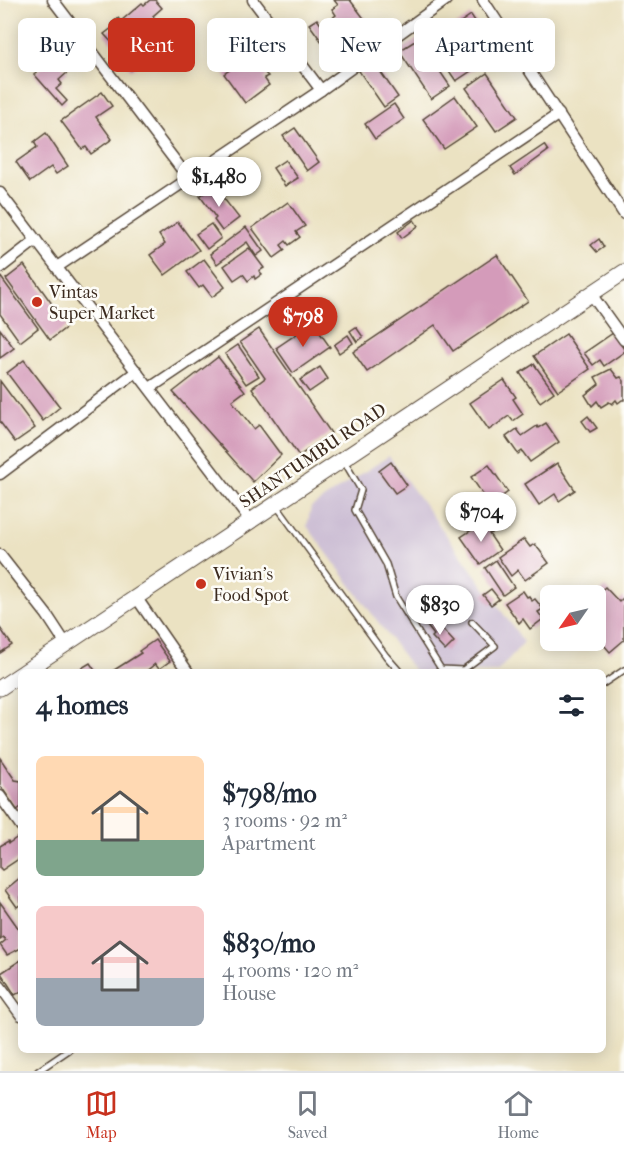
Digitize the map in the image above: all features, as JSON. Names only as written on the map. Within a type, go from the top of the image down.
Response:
[{"type":"street","points":[[53,0],[189,179]]},
{"type":"street","points":[[253,0],[321,90]]},
{"type":"street","points":[[57,267],[321,90],[446,0]]},
{"type":"street","points":[[483,0],[624,214]]},
{"type":"street","points":[[150,388],[559,114]]},
{"type":"street","points":[[0,193],[251,522]]},
{"type":"street","points":[[0,268],[36,240]]},
{"type":"street","name":"SHANTUMBU ROAD","points":[[29,669],[624,272]]},
{"type":"street","points":[[591,294],[624,340]]},
{"type":"street","points":[[0,474],[137,371]]},
{"type":"street","points":[[0,555],[47,615],[66,644]]},
{"type":"street","points":[[136,597],[186,669]]},
{"type":"street","name":"SHANTUMBU ROAD","points":[[0,688],[18,676]]},
{"type":"street","points":[[0,796],[18,822]]},
{"type":"street","points":[[0,986],[18,1012]]},
{"type":"lane","points":[[343,459],[361,490],[354,510],[386,564],[396,597],[441,669]]},
{"type":"lane","points":[[276,505],[397,669]]},
{"type":"lane","points":[[464,669],[495,646],[472,622]]},
{"type":"lane","points":[[606,682],[624,670]]},
{"type":"lane","points":[[38,1071],[65,1053]]},
{"type":"shaded area","points":[[389,456],[524,642],[500,669],[413,669],[307,526],[311,507]]},
{"type":"building","points":[[150,0],[155,0],[162,8],[153,16],[154,18],[124,18],[142,3],[144,5]]},
{"type":"building","points":[[334,0],[350,0],[364,18],[332,18],[336,15],[332,9],[338,5]]},
{"type":"building","points":[[317,19],[319,22],[319,38],[309,24]]},
{"type":"building","points":[[414,42],[414,72],[440,72],[450,86],[431,99],[402,56],[402,49]]},
{"type":"building","points":[[36,72],[68,72],[59,80],[62,84],[56,89],[67,101],[62,106],[34,74]]},
{"type":"building","points":[[227,72],[266,72],[268,76],[264,78],[269,85],[245,103],[224,74]]},
{"type":"building","points":[[360,72],[381,72],[398,97],[384,107]]},
{"type":"building","points":[[450,72],[470,72],[456,81]]},
{"type":"building","points":[[487,73],[517,117],[496,131],[466,88]]},
{"type":"building","points":[[102,92],[112,106],[96,117],[112,139],[91,154],[86,147],[82,149],[61,121]]},
{"type":"building","points":[[455,96],[477,127],[444,149],[423,119]]},
{"type":"building","points":[[394,104],[404,119],[375,139],[365,124]]},
{"type":"building","points":[[295,128],[319,162],[307,171],[283,136]]},
{"type":"building","points":[[46,133],[68,166],[56,174],[51,167],[30,182],[16,162],[37,147],[34,142]]},
{"type":"building","points":[[544,145],[548,151],[515,175],[510,168]]},
{"type":"building","points":[[285,160],[298,178],[285,186],[273,168]]},
{"type":"building","points":[[214,186],[239,218],[222,231],[214,220],[216,218],[200,196]]},
{"type":"building","points":[[288,202],[305,226],[296,232],[300,237],[289,245],[286,241],[281,245],[285,250],[274,258],[252,228]]},
{"type":"building","points":[[414,220],[418,226],[402,238],[398,232]]},
{"type":"building","points":[[178,222],[199,250],[165,275],[150,255],[165,244],[159,235]]},
{"type":"building","points":[[211,224],[221,238],[207,249],[196,234]]},
{"type":"building","points":[[246,227],[263,251],[256,256],[247,242],[217,264],[210,254]]},
{"type":"building","points":[[599,239],[604,247],[597,252],[591,245]]},
{"type":"building","points":[[249,248],[264,268],[259,271],[262,274],[248,281],[243,274],[234,280],[224,266]]},
{"type":"building","points":[[497,255],[528,301],[453,351],[435,325],[367,372],[353,352]]},
{"type":"building","points":[[204,259],[225,287],[212,297],[203,285],[199,288],[187,272]]},
{"type":"building","name":"Vintas Super Market","points":[[24,265],[68,326],[50,340],[6,279]]},
{"type":"building","points":[[0,276],[38,328],[20,342],[0,314]]},
{"type":"building","points":[[313,323],[330,347],[293,373],[276,348]]},
{"type":"building","points":[[356,327],[363,337],[357,342],[350,331]]},
{"type":"building","points":[[0,329],[14,348],[0,358]]},
{"type":"building","points":[[259,329],[331,433],[299,456],[252,388],[265,378],[240,342]]},
{"type":"building","points":[[613,333],[624,352],[604,366],[600,360],[593,365],[584,353]]},
{"type":"building","points":[[566,334],[590,369],[558,391],[534,356]]},
{"type":"building","points":[[348,335],[353,343],[339,353],[334,345]]},
{"type":"building","points":[[238,345],[259,376],[246,384],[225,354]]},
{"type":"building","points":[[218,357],[245,391],[232,401],[254,429],[259,425],[281,455],[253,482],[173,392]]},
{"type":"building","points":[[24,360],[60,407],[43,421],[7,373]]},
{"type":"building","points":[[534,364],[554,392],[540,402],[520,373]]},
{"type":"building","points":[[320,367],[328,379],[309,392],[300,380]]},
{"type":"building","points":[[611,369],[618,378],[621,377],[624,381],[624,400],[618,403],[616,400],[612,404],[609,402],[601,407],[597,401],[592,406],[585,395],[599,384],[595,377]]},
{"type":"building","points":[[504,380],[516,397],[513,399],[523,414],[513,421],[509,416],[489,430],[470,403]]},
{"type":"building","points":[[0,381],[35,428],[15,442],[0,422]]},
{"type":"building","points":[[588,416],[597,428],[590,432],[582,421]]},
{"type":"building","points":[[546,423],[559,442],[530,462],[522,451],[518,454],[506,437],[517,429],[522,436]]},
{"type":"building","points":[[391,462],[407,485],[395,493],[379,471]]},
{"type":"building","points":[[557,463],[575,490],[559,501],[555,494],[539,505],[525,484]]},
{"type":"building","points":[[489,465],[508,492],[490,505],[471,477]]},
{"type":"building","points":[[485,521],[492,533],[489,534],[500,550],[480,564],[461,537]]},
{"type":"building","points":[[524,539],[530,547],[535,544],[549,563],[525,580],[518,570],[511,576],[498,557]]},
{"type":"building","points":[[496,560],[514,587],[503,595],[485,568]]},
{"type":"building","points":[[606,588],[619,602],[624,597],[624,640],[610,652],[606,647]]},
{"type":"building","points":[[491,589],[499,599],[491,605],[483,595]]},
{"type":"building","points":[[523,591],[527,597],[529,596],[532,601],[535,599],[540,605],[538,612],[540,621],[530,629],[523,619],[519,623],[505,603]]},
{"type":"building","points":[[434,620],[454,642],[445,651],[432,637],[434,635],[427,626]]},
{"type":"building","points":[[0,628],[12,645],[0,653]]},
{"type":"building","points":[[155,640],[170,661],[159,669],[155,664],[149,669],[116,669],[141,653],[139,651]]},
{"type":"building","points":[[90,663],[94,669],[80,669]]},
{"type":"building","points":[[0,758],[15,780],[18,780],[17,810],[0,785]]},
{"type":"building","points":[[18,837],[18,859],[2,870],[0,868],[0,846],[8,841],[9,843]]},
{"type":"building","points":[[18,879],[18,906],[17,907],[5,890]]},
{"type":"building","points":[[0,902],[18,928],[18,950],[7,955],[0,945],[6,940],[3,937],[0,939]]},
{"type":"building","points":[[18,962],[18,993],[15,995],[1,973]]},
{"type":"place","name":"Vintas Super Market","points":[[37,302]]},
{"type":"place","name":"Vivian’s Food Spot","points":[[201,584]]}]
